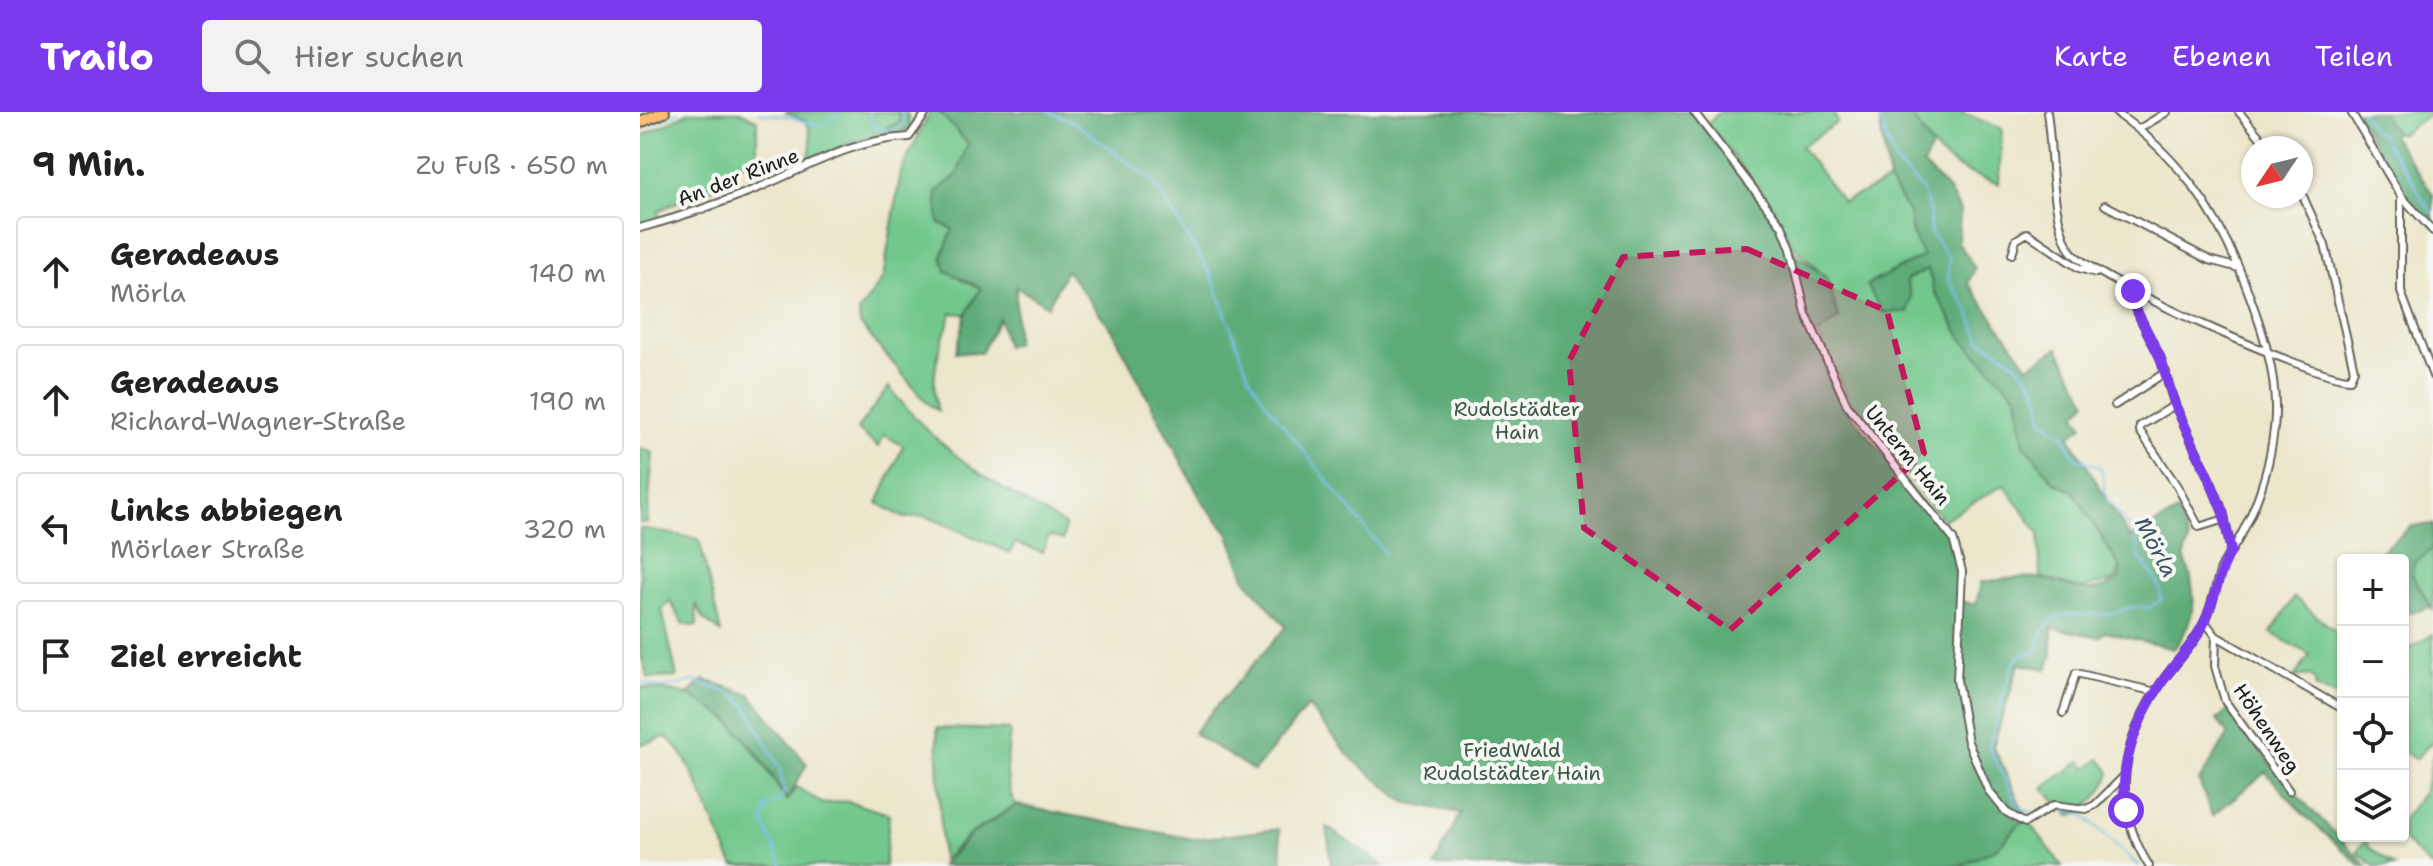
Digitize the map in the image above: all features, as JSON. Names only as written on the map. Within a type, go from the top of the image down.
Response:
[{"type":"main road","points":[[640,122],[664,112]]},
{"type":"street","name":"An der Rinne","points":[[640,228],[756,189],[851,146],[884,138],[909,137],[927,112]]},
{"type":"street","name":"Unterm Hain","points":[[1694,112],[1782,226],[1791,249],[1806,314],[1847,405],[1953,539],[1962,571],[1957,680],[1968,742],[1976,766],[1998,803],[2019,821],[2034,819],[2044,808],[2054,805],[2086,809],[2095,805],[2122,778]]},
{"type":"street","points":[[2047,112],[2050,159],[2068,244],[2072,253],[2099,274]]},
{"type":"street","points":[[2115,112],[2170,157],[2204,198],[2239,268],[2267,350],[2274,400],[2269,457],[2256,503],[2220,571],[2205,622],[2156,692],[2135,738],[2122,778],[2126,810],[2149,866]]},
{"type":"street","points":[[2139,129],[2167,112]]},
{"type":"street","points":[[2351,112],[2401,196],[2433,231]]},
{"type":"street","points":[[2242,113],[2260,136]]},
{"type":"street","points":[[2401,196],[2401,292],[2433,376]]},
{"type":"street","points":[[2109,206],[2209,260],[2239,268]]},
{"type":"street","points":[[2012,254],[2016,240],[2027,233],[2079,268],[2099,274],[2267,350],[2333,377],[2350,379],[2354,370],[2325,245],[2308,208]]},
{"type":"street","points":[[2133,291],[2130,298],[2166,372],[2175,405],[2225,519],[2231,551]]},
{"type":"street","points":[[2115,405],[2166,372]]},
{"type":"street","points":[[2175,405],[2140,426],[2140,431],[2177,486],[2199,527],[2225,519]]},
{"type":"street","points":[[2205,622],[2216,636],[2337,706]]},
{"type":"street","name":"Höhenweg","points":[[2216,636],[2215,666],[2225,701],[2289,791]]},
{"type":"street","points":[[2063,713],[2076,673],[2156,692]]},
{"type":"highlighted area","points":[[1747,249],[1887,311],[1924,453],[1730,630],[1584,528],[1569,361],[1623,257]]},
{"type":"green space","points":[[689,112],[740,112],[757,120],[757,161],[730,167],[728,173],[721,171],[713,177],[717,185],[686,208],[681,200],[658,211],[661,222],[640,227],[640,137]]},
{"type":"green space","points":[[785,112],[898,112],[900,122],[886,129],[885,134],[851,143],[807,163],[811,142],[806,121]]},
{"type":"green space","points":[[898,112],[907,112],[911,130],[885,134],[886,128],[900,122]]},
{"type":"green space","points":[[930,112],[939,112],[968,143],[956,194],[957,245],[961,280],[981,288],[966,314],[952,313],[935,373],[938,411],[926,402],[860,324],[859,312],[883,278],[901,171]]},
{"type":"green space","name":"Rudolstädter Hain","points":[[939,112],[1691,112],[1770,212],[1794,252],[1826,278],[1839,318],[1815,336],[1845,406],[1950,538],[1959,562],[1958,600],[1976,605],[1981,582],[2010,578],[2038,578],[2088,590],[2109,585],[2120,577],[2120,567],[2073,491],[2054,482],[2024,444],[2017,396],[1963,340],[1934,291],[1928,269],[1906,280],[1911,296],[1908,312],[1882,312],[1867,285],[1923,256],[1912,233],[1909,213],[1889,181],[1878,112],[1909,112],[1932,147],[1923,165],[1948,189],[1960,210],[1958,242],[1975,268],[1968,283],[2028,366],[2058,348],[2087,401],[2076,414],[2083,426],[2069,436],[2130,538],[2178,512],[2189,541],[2184,556],[2193,593],[2188,626],[2174,649],[2105,632],[2099,637],[2052,628],[2052,655],[2047,669],[2019,664],[1993,746],[2026,817],[1996,849],[1959,866],[1434,866],[1460,813],[1405,802],[1352,759],[1308,706],[1254,771],[1193,733],[1286,627],[1246,580],[1228,532],[1203,503],[1113,331],[1066,270],[1048,306],[1016,287],[1016,343],[1006,346],[999,318],[981,353],[956,352],[966,314],[981,288],[946,271],[942,256],[953,229],[939,223],[936,192],[957,175],[968,143]]},
{"type":"green space","points":[[1720,112],[1833,112],[1838,122],[1801,147],[1843,202],[1889,181],[1909,213],[1912,233],[1923,256],[1867,285],[1911,296],[1906,280],[1928,269],[1934,291],[1963,340],[2017,396],[2020,424],[2054,482],[2073,491],[2120,567],[2116,580],[2079,589],[2040,577],[2039,533],[2004,485],[1943,520],[1850,403],[1818,333],[1839,318],[1826,278],[1794,246],[1761,191],[1707,124]]},
{"type":"green space","points":[[1909,112],[1961,112],[2002,129],[1999,184],[1967,172],[1945,159],[1928,141]]},
{"type":"green space","points":[[2355,112],[2380,112],[2395,132],[2392,135],[2433,194],[2433,226],[2405,195]]},
{"type":"green space","points":[[2380,112],[2433,112],[2401,134],[2395,132]]},
{"type":"green space","points":[[889,387],[948,449],[991,481],[1065,525],[1063,540],[1049,536],[1042,552],[1015,543],[1010,553],[926,516],[904,518],[878,503],[903,446],[884,435],[878,447],[857,429]]},
{"type":"green space","points":[[640,448],[653,453],[647,523],[640,523]]},
{"type":"green space","points":[[2433,524],[2433,549],[2414,563],[2412,575],[2431,607],[2411,613],[2409,554],[2377,554],[2412,526]]},
{"type":"green space","points":[[640,528],[699,539],[721,632],[703,619],[696,603],[697,626],[684,625],[670,601],[662,610],[677,677],[648,678],[640,653]]},
{"type":"green space","points":[[2433,549],[2433,610],[2412,575],[2414,563]]},
{"type":"green space","points":[[2294,597],[2337,633],[2337,694],[2315,687],[2316,682],[2310,675],[2294,677],[2310,655],[2271,633]]},
{"type":"green space","points":[[2433,634],[2433,741],[2415,759],[2409,755],[2409,649]]},
{"type":"green space","points":[[704,680],[750,694],[807,764],[787,800],[758,754],[727,718],[687,694]]},
{"type":"green space","points":[[640,687],[683,694],[716,710],[744,737],[786,800],[797,787],[823,804],[845,801],[889,814],[885,866],[734,866],[694,775],[675,745],[665,737],[640,745]]},
{"type":"green space","points":[[2228,710],[2290,788],[2337,836],[2337,842],[2343,842],[2367,866],[2361,866],[2303,814],[2266,772],[2212,816],[2199,781],[2228,735],[2217,720]]},
{"type":"green space","points":[[937,728],[1010,730],[1007,778],[1016,805],[970,834],[942,861]]},
{"type":"green space","points":[[2433,755],[2433,866],[2405,842],[2409,842],[2409,811],[2424,792]]},
{"type":"green space","points":[[2100,759],[2110,772],[2105,786],[2090,804],[2070,816],[2043,788],[2081,761],[2086,768]]},
{"type":"green space","points":[[1017,805],[1193,839],[1279,829],[1283,866],[941,866],[970,835]]},
{"type":"green space","points":[[2026,817],[2062,866],[1959,866],[1996,849]]},
{"type":"green space","points":[[1327,827],[1384,866],[1331,866]]},
{"type":"green space","points":[[2364,842],[2368,842],[2368,846],[2394,866],[2374,866],[2357,852]]},
{"type":"waterway","points":[[640,129],[678,112]]},
{"type":"waterway","points":[[758,112],[813,124],[826,123],[839,112]]},
{"type":"waterway","points":[[869,112],[876,126],[893,131],[898,131],[903,123],[901,112]]},
{"type":"waterway","points":[[1049,112],[1074,122],[1153,181],[1212,277],[1249,376],[1266,403],[1384,552]]},
{"type":"waterway","name":"Mörla","points":[[1877,112],[1895,162],[1923,190],[1930,213],[1930,232],[1949,258],[1948,280],[1969,311],[1980,340],[2023,371],[2037,392],[2041,418],[2065,437],[2075,457],[2101,468],[2107,500],[2134,533],[2139,557],[2159,587],[2161,600],[2149,608],[2135,607],[2113,613],[2055,618],[2041,636],[2036,653],[2019,656],[2011,669],[1989,747],[2019,807],[2033,813]]},
{"type":"waterway","points":[[2361,112],[2376,133],[2381,133],[2433,212]]},
{"type":"waterway","points":[[640,683],[665,688],[694,681],[730,693],[746,705],[780,769],[784,792],[780,801],[767,806],[763,822],[782,866]]},
{"type":"waterway","name":"Mörla","points":[[2054,809],[2082,814],[2139,866]]},
{"type":"route","points":[[2126,810],[2122,778],[2138,729],[2156,692],[2205,622],[2220,571],[2231,551],[2223,512],[2175,405],[2160,357],[2130,298],[2133,291]]},
{"type":"park label","name":"FriedWald Rudolstädter Hain","points":[[1512,762]]}]
